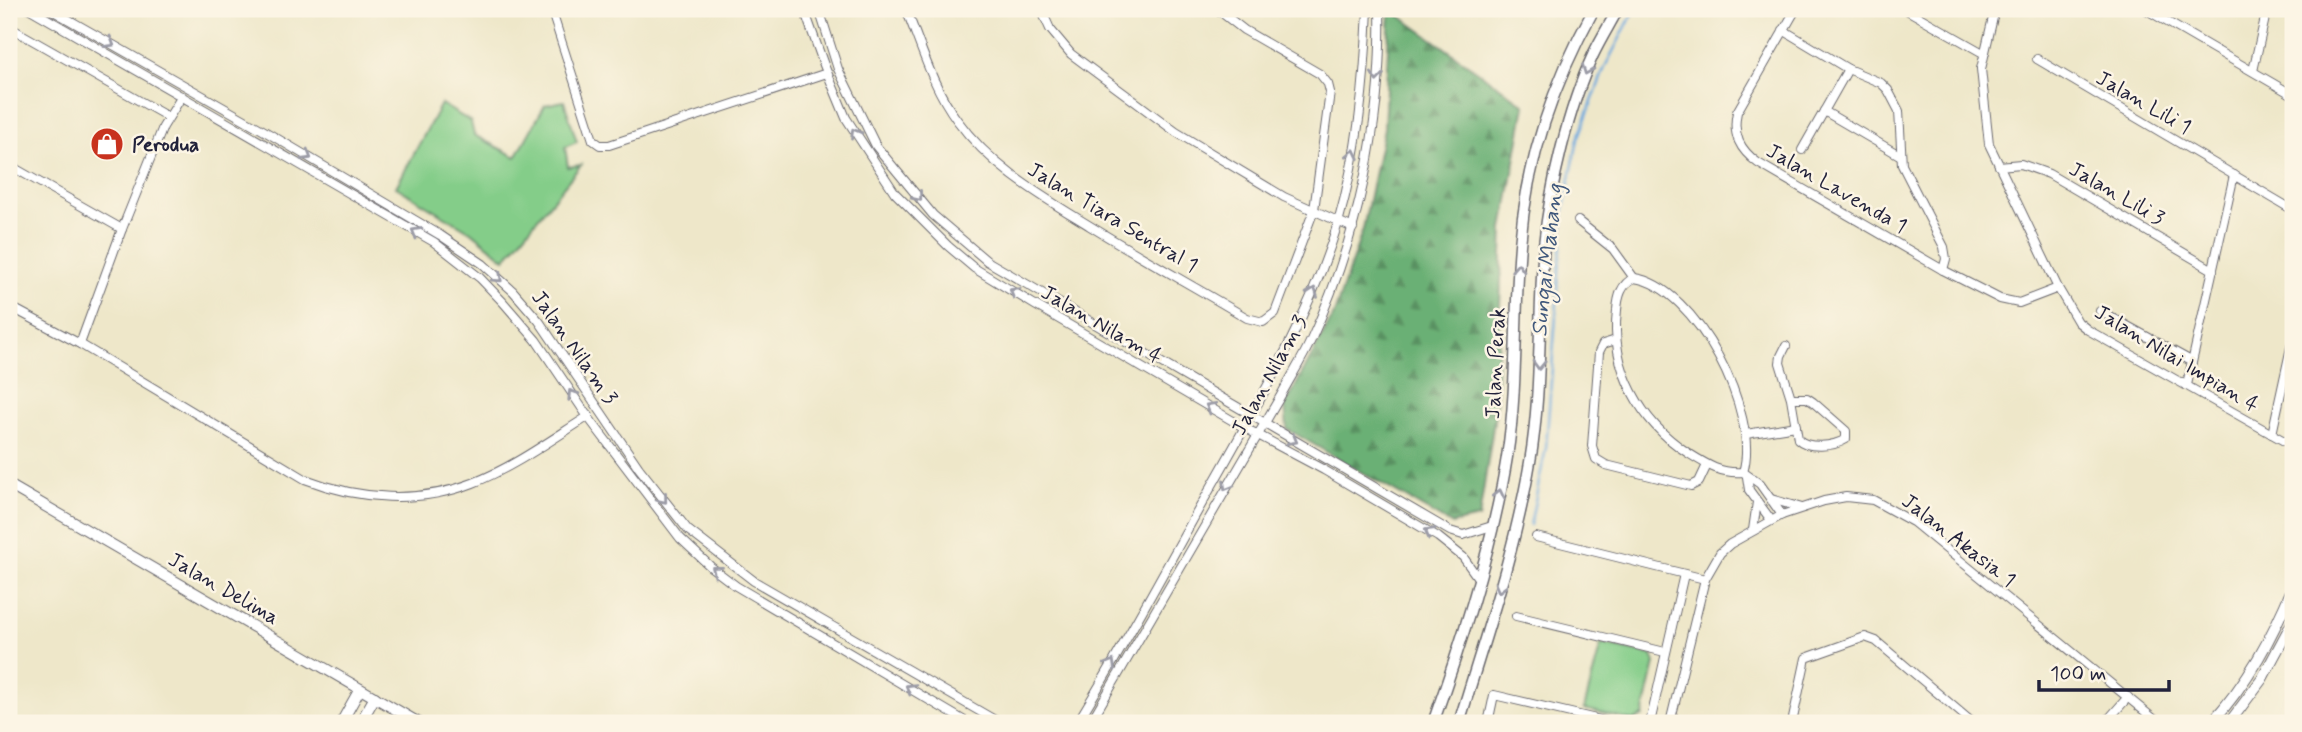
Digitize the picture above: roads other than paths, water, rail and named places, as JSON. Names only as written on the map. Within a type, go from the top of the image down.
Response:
[{"type":"main road","name":"Jalan Perak","points":[[1433,723],[1478,578],[1507,458],[1514,404],[1520,244],[1527,189],[1549,103],[1594,9]]},
{"type":"main road","name":"Jalan Perak","points":[[1459,723],[1496,601],[1530,462],[1537,407],[1544,246],[1550,204],[1579,90],[1593,55],[1618,9]]},
{"type":"main road","points":[[1441,723],[1447,704],[1449,678]]},
{"type":"street","name":"Jalan Nilam 3","points":[[30,9],[434,242],[480,278],[536,340],[587,417],[680,538],[711,567],[736,586],[968,723]]},
{"type":"street","name":"Jalan Nilam 3","points":[[50,9],[261,129],[440,235],[482,264],[513,292],[538,321],[598,411],[688,530],[754,581],[1000,723]]},
{"type":"street","points":[[551,9],[593,140],[600,145],[609,145],[827,73]]},
{"type":"street","name":"Jalan Nilam 4","points":[[804,9],[846,118],[895,193],[947,246],[974,268],[1245,428],[1438,537],[1463,557],[1478,578]]},
{"type":"street","name":"Jalan Nilam 4","points":[[819,9],[838,69],[876,145],[933,215],[987,261],[1450,531],[1463,535],[1492,526]]},
{"type":"street","name":"Jalan Tiara Sentral 1","points":[[906,9],[941,95],[960,124],[987,156],[1019,182],[1253,321],[1267,321],[1275,313],[1314,210]]},
{"type":"street","points":[[1041,9],[1048,27],[1071,54],[1176,132],[1284,197],[1353,228]]},
{"type":"street","points":[[1217,9],[1244,30],[1320,74],[1328,84],[1329,99],[1314,210]]},
{"type":"street","name":"Jalan Nilam 3","points":[[1077,723],[1252,416],[1307,309],[1338,221],[1356,143],[1365,74],[1367,9]]},
{"type":"street","name":"Jalan Nilam 3","points":[[1090,723],[1310,342],[1353,228],[1363,187],[1379,66],[1380,9]]},
{"type":"street","name":"Jalan Lavenda 1","points":[[1796,9],[1737,112],[1736,133],[1742,149],[1758,163],[1943,270],[1988,293],[2011,302],[2026,301],[2058,288]]},
{"type":"street","points":[[1905,9],[1983,53]]},
{"type":"street","name":"Jalan Nilai Impian 4","points":[[1995,9],[1983,53],[1981,77],[1987,136],[1998,166],[2058,288],[2083,328],[2187,384],[2293,446]]},
{"type":"street","points":[[2145,9],[2293,95]]},
{"type":"street","points":[[2253,71],[2267,9]]},
{"type":"street","points":[[9,27],[168,117]]},
{"type":"street","points":[[1783,30],[1849,69],[1881,83],[1888,90],[1899,111],[1901,156],[1908,178],[1944,247],[1946,259],[1943,270]]},
{"type":"street","name":"Jalan Lili 1","points":[[2036,59],[2293,210]]},
{"type":"street","points":[[1802,150],[1849,69]]},
{"type":"street","points":[[80,344],[122,229],[168,117],[181,96]]},
{"type":"street","points":[[1824,111],[1901,156]]},
{"type":"street","name":"Jalan Lili 3","points":[[1998,166],[2021,164],[2049,174],[2213,270]]},
{"type":"street","points":[[9,165],[122,229]]},
{"type":"street","points":[[2187,384],[2234,175]]},
{"type":"street","points":[[1578,221],[1613,249],[1634,278],[1647,281],[1672,299],[1711,341],[1725,367],[1746,435],[1745,474],[1748,488],[1771,520]]},
{"type":"street","points":[[1634,278],[1625,284],[1620,292],[1616,340],[1622,369],[1648,418],[1667,438],[1707,465],[1725,472],[1745,474],[1758,482],[1782,515]]},
{"type":"street","points":[[9,306],[80,344],[305,479],[335,490],[399,497],[433,494],[472,484],[598,411]]},
{"type":"street","points":[[2100,311],[2191,361]]},
{"type":"street","points":[[2272,434],[2293,338]]},
{"type":"street","points":[[1616,340],[1603,344],[1599,352],[1592,446],[1595,459],[1606,465],[1691,486],[1699,482],[1707,465]]},
{"type":"street","points":[[1786,346],[1780,363],[1791,398],[1798,439],[1809,446],[1840,443],[1847,436],[1844,428],[1813,402],[1807,398],[1791,398]]},
{"type":"street","points":[[1746,435],[1796,426]]},
{"type":"street","name":"Jalan Delima","points":[[9,485],[419,723]]},
{"type":"street","name":"Jalan Akasia 1","points":[[1670,723],[1704,579],[1724,548],[1782,515],[1824,501],[1857,497],[1873,500],[1913,522],[2159,723]]},
{"type":"street","points":[[1771,499],[1802,508]]},
{"type":"street","points":[[1753,530],[1757,501]]},
{"type":"street","points":[[1536,537],[1704,579]]},
{"type":"street","points":[[1650,723],[1684,574]]},
{"type":"street","points":[[2211,723],[2234,698],[2252,672],[2293,587]]},
{"type":"street","points":[[1516,616],[1665,652]]},
{"type":"street","points":[[2229,723],[2262,679],[2293,621]]},
{"type":"street","points":[[1792,723],[1806,658],[1865,637],[1876,641],[1973,723]]},
{"type":"street","points":[[341,723],[360,689]]},
{"type":"street","points":[[1488,723],[1494,695],[1574,719],[1613,723]]},
{"type":"street","points":[[2105,723],[2128,697]]},
{"type":"street","points":[[360,723],[374,698]]},
{"type":"waterway","name":"Sungai Mahang","points":[[1530,525],[1546,448],[1564,208],[1578,139],[1605,67],[1635,9]]},
{"type":"place","name":"Perodua","points":[[107,144]]}]
